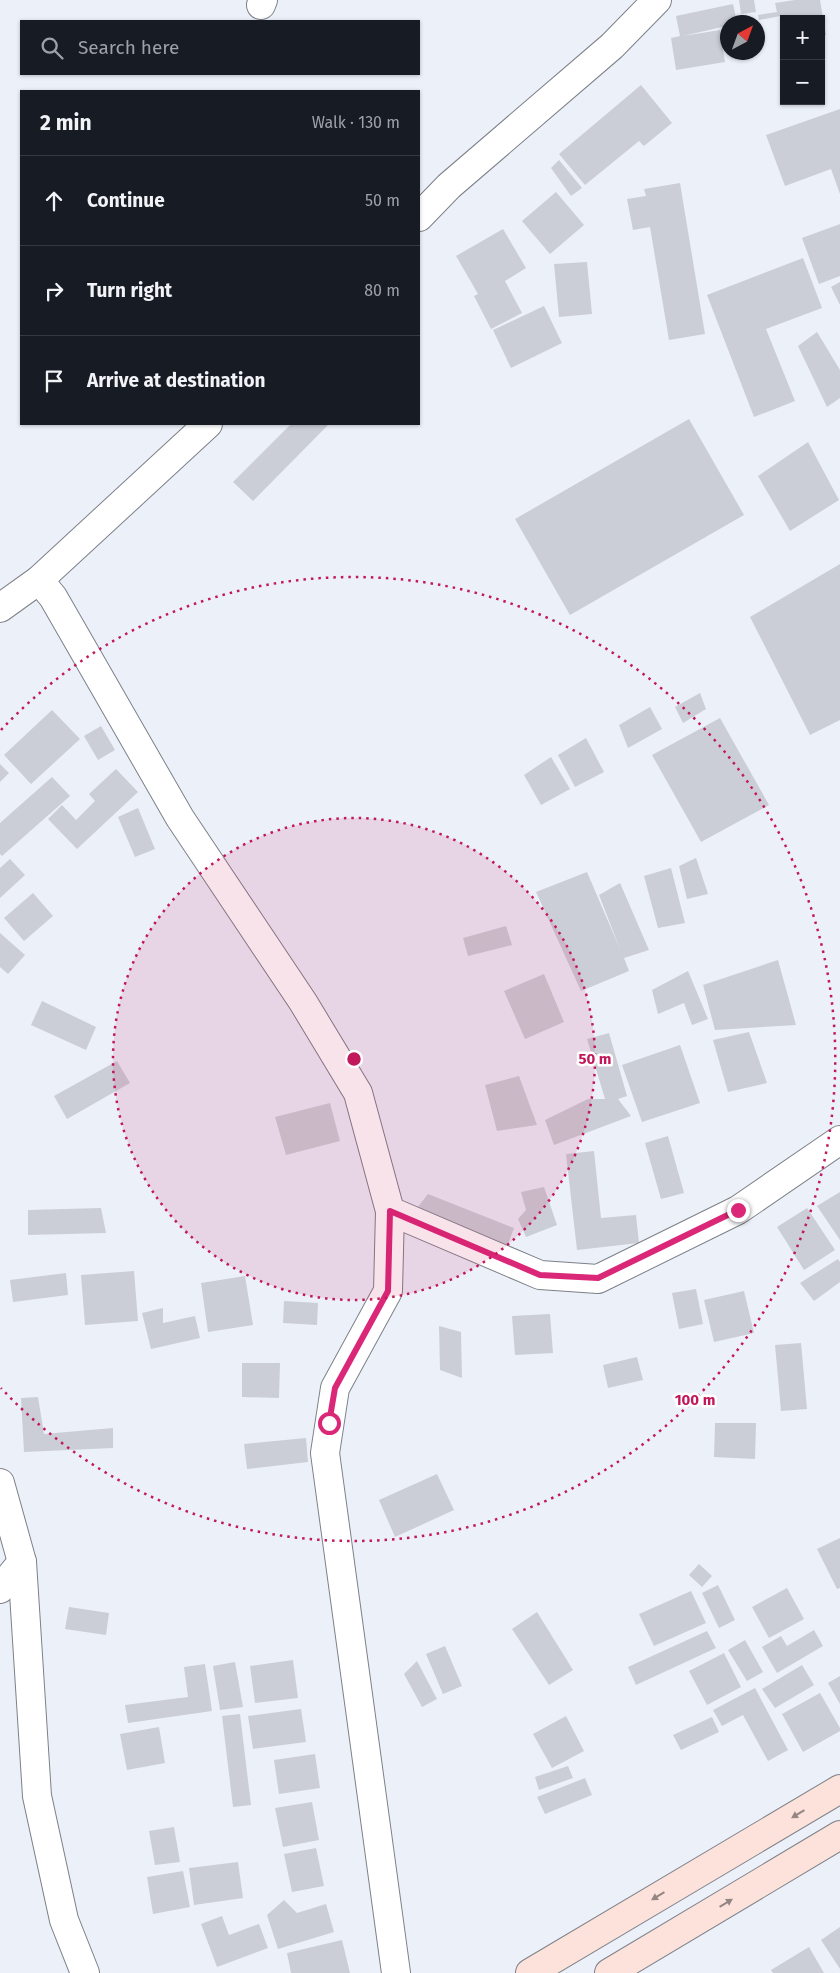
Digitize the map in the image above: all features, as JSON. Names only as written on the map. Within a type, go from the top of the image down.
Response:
[{"type":"main road","points":[[530,1973],[840,1789]]},
{"type":"main road","points":[[609,1973],[840,1835]]},
{"type":"street","points":[[420,216],[449,186],[612,46],[657,0]]},
{"type":"street","points":[[0,608],[39,580],[207,425]]},
{"type":"street","points":[[39,580],[52,598],[180,818],[303,1002],[358,1093],[390,1211],[388,1291],[335,1388],[325,1453],[396,1973]]},
{"type":"street","points":[[390,1211],[540,1275],[598,1278],[738,1210],[840,1140]]},
{"type":"street","points":[[0,1483],[22,1562],[37,1796],[64,1920],[85,1973]]},
{"type":"street","points":[[0,1589],[22,1562]]},
{"type":"building","points":[[739,0],[754,0],[756,12],[741,14]]},
{"type":"building","points":[[795,0],[820,0],[823,15],[780,15],[765,19],[765,15],[758,15],[777,12],[775,3]]},
{"type":"building","points":[[733,4],[735,15],[720,15],[720,27],[683,36],[720,30],[720,60],[725,60],[725,62],[676,70],[671,38],[680,36],[676,16]]},
{"type":"building","points":[[641,85],[672,123],[644,146],[639,141],[585,185],[559,154]]},
{"type":"building","points":[[840,109],[840,194],[831,169],[785,186],[766,135]]},
{"type":"building","points":[[559,160],[582,188],[571,196],[551,168]]},
{"type":"building","points":[[680,183],[705,334],[669,340],[650,227],[633,230],[627,199],[646,196],[644,189]]},
{"type":"building","points":[[556,192],[584,225],[550,254],[522,221]]},
{"type":"building","points":[[840,224],[840,276],[819,284],[802,238]]},
{"type":"building","points":[[503,229],[526,268],[505,281],[522,313],[491,329],[474,296],[478,294],[456,256]]},
{"type":"building","points":[[803,258],[822,308],[766,329],[795,401],[754,417],[707,295]]},
{"type":"building","points":[[587,262],[592,314],[559,317],[554,264]]},
{"type":"building","points":[[840,282],[840,305],[831,287]]},
{"type":"building","points":[[544,306],[562,343],[511,368],[493,330]]},
{"type":"building","points":[[817,332],[840,370],[840,398],[827,407],[798,346]]},
{"type":"building","points":[[689,419],[744,515],[570,615],[515,519]]},
{"type":"building","points":[[290,425],[328,425],[253,501],[233,482]]},
{"type":"building","points":[[808,442],[839,500],[790,531],[758,476]]},
{"type":"building","points":[[840,564],[840,720],[810,735],[750,617]]},
{"type":"building","points":[[700,693],[706,709],[683,723],[675,707]]},
{"type":"building","points":[[650,707],[662,729],[628,748],[619,725]]},
{"type":"building","points":[[52,710],[80,739],[31,784],[4,755]]},
{"type":"building","points":[[720,718],[769,805],[701,842],[652,755]]},
{"type":"building","points":[[101,726],[115,750],[98,760],[84,736]]},
{"type":"building","points":[[586,738],[604,772],[575,787],[558,755]]},
{"type":"building","points":[[551,757],[570,789],[541,805],[524,775]]},
{"type":"building","points":[[0,764],[9,773],[0,782]]},
{"type":"building","points":[[116,769],[138,792],[77,849],[48,819],[62,805],[76,820],[95,801],[89,794]]},
{"type":"building","points":[[52,777],[70,796],[2,856],[0,854],[0,823]]},
{"type":"building","points":[[138,808],[155,849],[135,857],[118,817]]},
{"type":"building","points":[[696,858],[708,894],[687,899],[679,866]]},
{"type":"building","points":[[10,859],[25,875],[0,898],[0,868]]},
{"type":"building","points":[[671,868],[685,923],[658,928],[644,876]]},
{"type":"building","points":[[587,872],[620,949],[599,895],[620,883],[649,950],[624,958],[629,971],[581,991],[536,892]]},
{"type":"building","points":[[33,893],[53,916],[24,941],[4,918]]},
{"type":"building","points":[[506,926],[512,945],[468,956],[463,938]]},
{"type":"building","points":[[0,933],[25,955],[8,974],[0,967]]},
{"type":"building","points":[[778,960],[796,1025],[715,1030],[703,985]]},
{"type":"building","points":[[688,971],[708,1019],[692,1025],[684,1003],[658,1014],[652,990]]},
{"type":"building","points":[[544,974],[564,1022],[525,1039],[504,991]]},
{"type":"building","points":[[42,1001],[96,1027],[86,1050],[31,1025]]},
{"type":"building","points":[[749,1032],[767,1083],[728,1092],[713,1040]]},
{"type":"building","points":[[609,1033],[627,1096],[618,1099],[631,1116],[554,1145],[545,1120],[588,1099],[605,1099],[587,1039]]},
{"type":"building","points":[[680,1045],[700,1103],[642,1122],[622,1065]]},
{"type":"building","points":[[117,1061],[130,1083],[67,1119],[54,1096]]},
{"type":"building","points":[[519,1076],[537,1125],[497,1131],[485,1085]]},
{"type":"building","points":[[330,1103],[340,1141],[286,1155],[275,1117]]},
{"type":"building","points":[[668,1136],[684,1193],[661,1199],[645,1143]]},
{"type":"building","points":[[594,1151],[601,1218],[636,1215],[639,1243],[577,1250],[566,1154]]},
{"type":"building","points":[[544,1187],[557,1225],[526,1237],[518,1219],[526,1210],[521,1192]]},
{"type":"building","points":[[840,1192],[840,1240],[817,1206]]},
{"type":"building","points":[[428,1194],[514,1228],[507,1247],[417,1208]]},
{"type":"building","points":[[101,1208],[106,1233],[28,1235],[28,1210]]},
{"type":"building","points":[[807,1208],[835,1250],[804,1270],[777,1227]]},
{"type":"building","points":[[838,1259],[840,1262],[840,1282],[814,1301],[800,1283]]},
{"type":"building","points":[[134,1271],[138,1321],[85,1325],[81,1275]]},
{"type":"building","points":[[66,1273],[68,1295],[13,1302],[10,1280]]},
{"type":"building","points":[[245,1276],[253,1325],[208,1332],[201,1283]]},
{"type":"building","points":[[696,1289],[703,1324],[679,1329],[672,1293]]},
{"type":"building","points":[[744,1291],[754,1333],[714,1342],[704,1300]]},
{"type":"building","points":[[284,1301],[318,1303],[317,1325],[283,1323]]},
{"type":"building","points":[[163,1308],[163,1323],[195,1316],[200,1338],[151,1349],[142,1313]]},
{"type":"building","points":[[550,1314],[553,1353],[515,1355],[512,1316]]},
{"type":"building","points":[[439,1326],[461,1332],[462,1378],[440,1370]]},
{"type":"building","points":[[801,1343],[807,1409],[781,1411],[775,1345]]},
{"type":"building","points":[[637,1357],[643,1380],[608,1388],[603,1365]]},
{"type":"building","points":[[242,1363],[280,1363],[279,1398],[242,1397]]},
{"type":"building","points":[[38,1397],[44,1434],[113,1428],[113,1448],[24,1452],[21,1398]]},
{"type":"building","points":[[715,1423],[756,1423],[755,1459],[714,1457]]},
{"type":"building","points":[[306,1438],[308,1462],[247,1469],[244,1444]]},
{"type":"building","points":[[437,1474],[454,1510],[395,1537],[379,1500]]},
{"type":"building","points":[[840,1538],[840,1588],[837,1589],[817,1549]]},
{"type":"building","points":[[699,1564],[712,1576],[702,1587],[689,1575]]},
{"type":"building","points":[[718,1585],[735,1620],[719,1628],[702,1593]]},
{"type":"building","points":[[787,1588],[804,1619],[769,1638],[752,1607]]},
{"type":"building","points":[[691,1591],[706,1623],[654,1646],[639,1614]]},
{"type":"building","points":[[69,1607],[109,1613],[106,1635],[65,1629]]},
{"type":"building","points":[[537,1612],[573,1670],[549,1685],[512,1629]]},
{"type":"building","points":[[814,1630],[823,1646],[777,1673],[762,1647],[781,1636],[787,1646]]},
{"type":"building","points":[[707,1631],[716,1648],[636,1685],[628,1667]]},
{"type":"building","points":[[745,1640],[763,1672],[747,1681],[728,1650]]},
{"type":"building","points":[[445,1646],[462,1686],[443,1694],[426,1654]]},
{"type":"building","points":[[724,1653],[741,1687],[707,1705],[689,1671]]},
{"type":"building","points":[[293,1660],[298,1698],[255,1703],[250,1666]]},
{"type":"building","points":[[417,1661],[437,1699],[422,1707],[404,1674]]},
{"type":"building","points":[[235,1662],[243,1707],[220,1710],[213,1666]]},
{"type":"building","points":[[205,1664],[212,1711],[128,1723],[125,1705],[188,1697],[184,1667]]},
{"type":"building","points":[[802,1665],[814,1685],[775,1708],[762,1689]]},
{"type":"building","points":[[840,1676],[840,1704],[828,1683]]},
{"type":"building","points":[[755,1688],[788,1750],[768,1761],[743,1715],[722,1726],[713,1710]]},
{"type":"building","points":[[820,1693],[840,1731],[803,1752],[782,1714]]},
{"type":"building","points":[[301,1709],[306,1742],[253,1749],[248,1716]]},
{"type":"building","points":[[240,1714],[251,1805],[233,1807],[222,1716]]},
{"type":"building","points":[[566,1716],[584,1751],[552,1768],[533,1734]]},
{"type":"building","points":[[712,1717],[719,1732],[681,1750],[673,1735]]},
{"type":"building","points":[[159,1727],[165,1763],[127,1770],[120,1734]]},
{"type":"building","points":[[315,1754],[320,1788],[279,1794],[274,1760]]},
{"type":"building","points":[[568,1766],[573,1778],[539,1790],[535,1777]]},
{"type":"building","points":[[585,1778],[592,1795],[545,1814],[537,1797]]},
{"type":"building","points":[[312,1802],[319,1840],[283,1847],[275,1808]]},
{"type":"building","points":[[174,1827],[180,1862],[155,1865],[149,1831]]},
{"type":"building","points":[[316,1848],[324,1886],[292,1892],[284,1854]]},
{"type":"building","points":[[238,1862],[243,1898],[194,1905],[189,1868]]},
{"type":"building","points":[[183,1871],[190,1907],[153,1914],[147,1877]]},
{"type":"building","points":[[284,1900],[297,1913],[326,1904],[334,1932],[278,1949],[267,1915]]},
{"type":"building","points":[[222,1916],[229,1935],[259,1924],[268,1948],[217,1967],[201,1924]]},
{"type":"building","points":[[840,1927],[840,1969],[821,1940]]},
{"type":"building","points":[[342,1940],[350,1973],[291,1973],[287,1953]]},
{"type":"building","points":[[809,1947],[824,1973],[773,1973],[771,1970]]},
{"type":"route","points":[[329,1423],[335,1388],[388,1291],[390,1211],[540,1275],[598,1278],[738,1210]]}]
